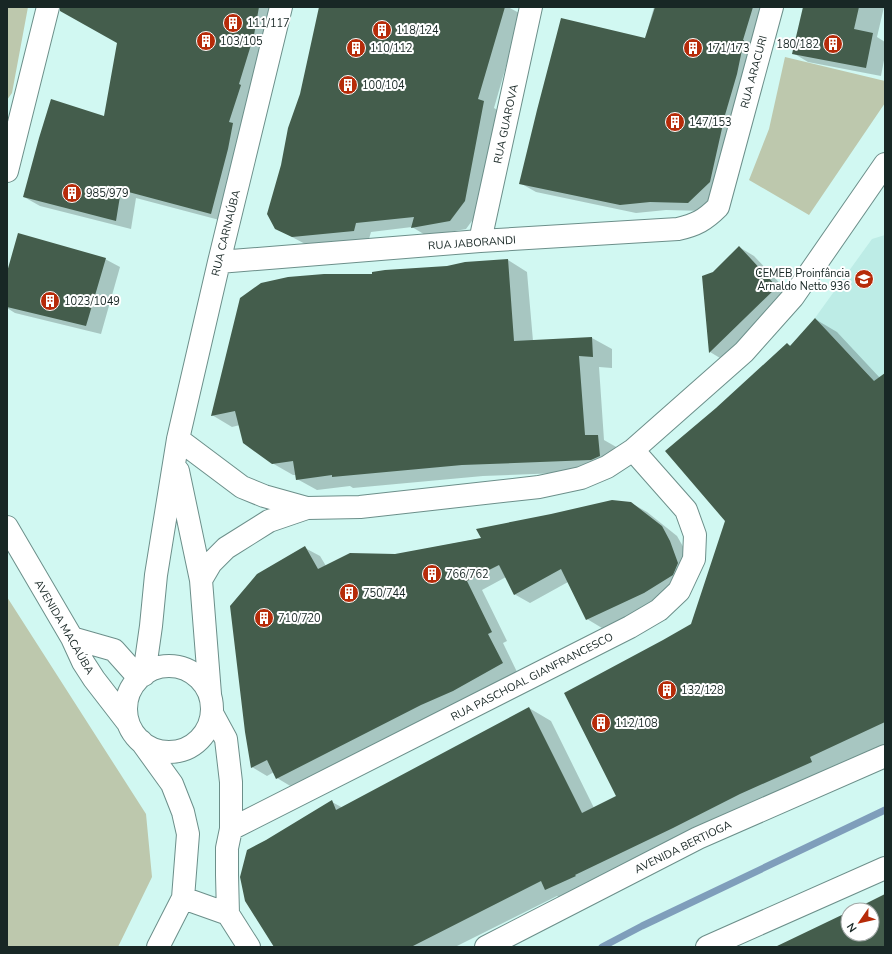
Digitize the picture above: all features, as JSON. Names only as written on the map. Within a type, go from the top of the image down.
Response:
[{"type":"street","points":[[7,171],[10,140],[48,7]]},
{"type":"street","name":"RUA CARNAÚBA","points":[[142,676],[151,626],[156,575],[177,450],[219,262],[281,7]]},
{"type":"street","name":"RUA GUAROVA","points":[[480,242],[532,7]]},
{"type":"street","name":"RUA ARACURI","points":[[718,206],[772,7]]},
{"type":"street","points":[[177,450],[242,487],[264,496],[307,508],[360,507],[539,487],[581,478],[607,468],[633,450],[744,352],[793,297],[885,164]]},
{"type":"street","name":"RUA JABORANDI","points":[[219,262],[480,242],[678,229],[693,225],[707,217],[718,206]]},
{"type":"street","points":[[177,450],[201,580],[213,716],[226,739],[231,782],[231,829],[227,848],[228,914],[249,947]]},
{"type":"street","name":"RUA PASCHOAL GIANFRANCESCO","points":[[231,829],[630,627],[659,610],[679,591],[694,559],[695,535],[686,510],[633,450]]},
{"type":"street","points":[[201,580],[212,563],[226,548],[269,521],[307,508]]},
{"type":"street","name":"AVENIDA MACAÚBA","points":[[7,527],[72,638],[83,662],[94,679],[128,723]]},
{"type":"street","points":[[72,638],[114,650],[142,676]]},
{"type":"street","points":[[158,947],[183,898],[188,834],[183,812],[172,784],[128,723],[127,702],[131,689],[142,676],[164,666],[179,667],[192,673],[202,682],[210,694]]},
{"type":"street","points":[[141,741],[155,749],[170,752],[184,750],[198,742],[207,730],[213,716]]},
{"type":"street","name":"AVENIDA BERTIOGA","points":[[486,947],[698,838],[885,756]]},
{"type":"street","points":[[707,947],[885,868]]},
{"type":"street","points":[[183,898],[228,914]]},
{"type":"shaded area","name":"CEMEB Proinfância Arnaldo Netto 936","points":[[885,235],[885,396],[867,373],[815,318],[872,239]]},
{"type":"green space","points":[[7,7],[28,7],[12,93],[7,100]]},
{"type":"green space","points":[[785,57],[885,81],[885,103],[809,215],[749,180],[769,129]]},
{"type":"green space","points":[[7,597],[146,814],[152,877],[118,947],[7,947]]},
{"type":"building","points":[[60,7],[259,7],[254,35],[239,84],[241,85],[229,122],[233,123],[228,149],[211,214],[121,190],[116,221],[23,197],[51,99],[104,116],[117,43],[60,11]]},
{"type":"building","points":[[319,7],[505,7],[478,99],[484,101],[465,201],[450,221],[411,228],[414,217],[356,223],[354,231],[292,237],[275,229],[267,214],[281,165],[288,128],[300,94]]},
{"type":"building","points":[[655,7],[753,7],[743,40],[737,74],[725,115],[710,182],[688,203],[650,202],[620,205],[519,184],[561,18],[645,38]]},
{"type":"building","name":"180/182","points":[[803,7],[859,7],[854,29],[873,33],[866,68],[792,54]]},
{"type":"building","points":[[18,233],[106,258],[86,326],[7,307],[7,272]]},
{"type":"building","points":[[739,246],[777,287],[709,353],[702,276],[713,272]]},
{"type":"building","points":[[508,259],[514,341],[592,337],[593,357],[579,356],[585,435],[598,435],[600,456],[591,460],[462,465],[332,477],[332,475],[296,480],[293,461],[272,464],[243,443],[235,411],[211,416],[240,298],[261,283],[288,277],[324,274],[372,274],[372,272],[385,270],[447,266],[465,262]]},
{"type":"building","points":[[815,318],[874,381],[885,373],[885,722],[810,757],[812,762],[740,794],[575,875],[576,876],[545,890],[541,881],[411,947],[274,947],[245,901],[240,877],[247,850],[332,800],[336,810],[529,707],[582,813],[616,796],[564,693],[691,624],[725,521],[665,451],[716,408],[787,343],[790,346]]},
{"type":"building","points":[[612,500],[631,502],[662,526],[670,541],[678,563],[673,575],[644,593],[586,620],[561,569],[514,595],[499,565],[467,581],[492,632],[488,634],[503,663],[453,691],[421,705],[276,779],[267,760],[251,768],[245,732],[230,606],[257,574],[305,546],[318,569],[350,553],[395,554],[481,538],[476,529]]},
{"type":"building","points":[[885,894],[885,947],[775,947],[840,916],[840,942],[880,942],[880,902],[869,902]]},
{"type":"waterway","points":[[602,947],[642,926],[885,810]]},
{"type":"place","name":"111/117","points":[[233,23]]},
{"type":"place","name":"118/124","points":[[382,30]]},
{"type":"place","name":"103/105","points":[[206,41]]},
{"type":"place","name":"180/182","points":[[833,44]]},
{"type":"place","name":"110/112","points":[[356,48]]},
{"type":"place","name":"171/173","points":[[693,48]]},
{"type":"place","name":"100/104","points":[[348,85]]},
{"type":"place","name":"147/153","points":[[675,122]]},
{"type":"place","name":"985/979","points":[[72,193]]},
{"type":"place","name":"CEMEB Proinfância Arnaldo Netto 936","points":[[864,279]]},
{"type":"place","name":"1023/1049","points":[[50,301]]},
{"type":"place","name":"766/762","points":[[432,574]]},
{"type":"place","name":"750/744","points":[[349,593]]},
{"type":"place","name":"710/720","points":[[264,618]]},
{"type":"place","name":"132/128","points":[[667,690]]},
{"type":"place","name":"112/108","points":[[601,723]]}]
